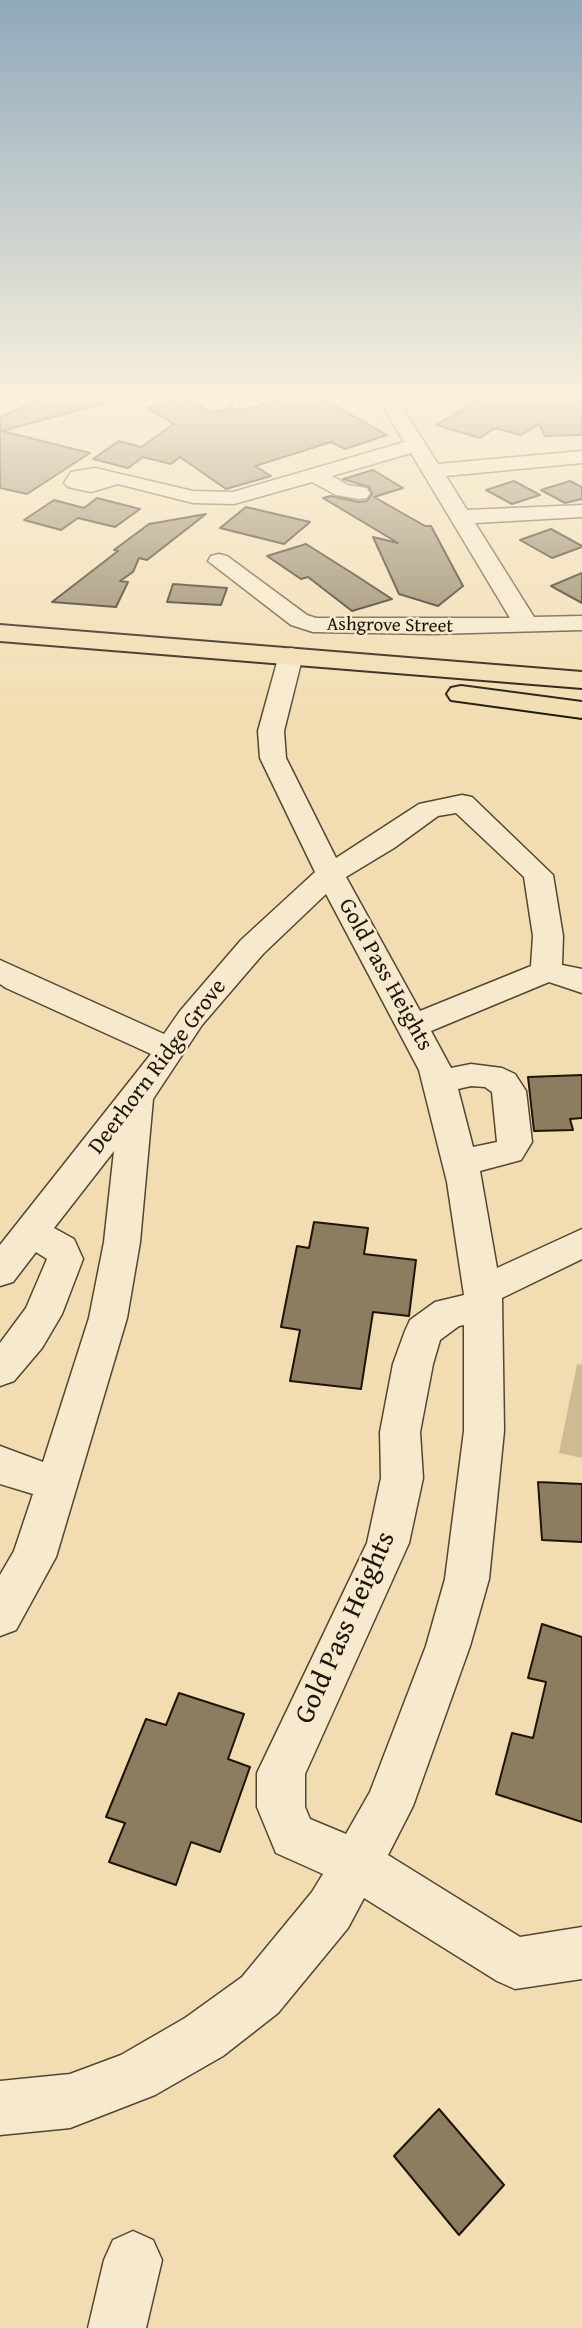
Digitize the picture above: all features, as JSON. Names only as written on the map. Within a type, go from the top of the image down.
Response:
[{"type":"highway","points":[[0,633],[287,668],[582,710]]},
{"type":"highway","points":[[0,659],[287,668],[327,659],[582,669]]},
{"type":"highway","points":[[327,659],[582,680]]},
{"type":"highway","points":[[448,693],[582,703]]},
{"type":"street","points":[[454,505],[526,624]]},
{"type":"street","points":[[462,517],[582,511]]},
{"type":"street","name":"Ashgrove Street","points":[[219,561],[305,623],[347,627],[440,627],[582,621]]},
{"type":"street","points":[[507,591],[582,621]]},
{"type":"street","points":[[440,627],[477,612],[507,591]]},
{"type":"street","name":"Gold Pass Heights","points":[[0,2108],[70,2101],[136,2076],[204,2037],[260,1995],[330,1910],[389,1806],[448,1646],[467,1579],[484,1431],[483,1298],[461,1162],[440,1082],[414,1026],[330,874],[273,758],[271,731],[287,668]]},
{"type":"street","name":"Deerhorn Ridge Grove","points":[[0,1272],[135,1098],[191,1018],[252,947],[330,874],[384,842],[429,810],[462,803],[538,876],[548,936],[545,971]]},
{"type":"street","points":[[0,970],[17,981],[170,1050]]},
{"type":"street","points":[[414,1026],[545,971],[577,978],[582,983]]},
{"type":"street","points":[[440,1082],[471,1075],[490,1076],[503,1082],[509,1091],[515,1142],[509,1151],[461,1162]]},
{"type":"street","points":[[0,1616],[34,1557],[108,1318],[122,1242],[135,1098]]},
{"type":"street","points":[[0,1370],[28,1337],[43,1314],[65,1259],[61,1249],[31,1232]]},
{"type":"street","points":[[483,1298],[524,1272],[582,1243]]},
{"type":"street","name":"Gold Pass Heights","points":[[356,1864],[292,1836],[281,1807],[281,1773],[388,1543],[402,1478],[400,1432],[413,1364],[424,1331],[448,1313],[483,1298]]},
{"type":"street","points":[[0,1463],[9,1470],[58,1483]]},
{"type":"street","points":[[356,1864],[515,1963],[582,1953]]},
{"type":"street","points":[[117,2328],[133,2260]]},
{"type":"shaded area","points":[[577,1364],[582,1365],[582,1458],[559,1453]]},
{"type":"building","points":[[47,505],[71,505],[84,508],[88,505],[123,505],[140,509],[115,527],[78,518],[61,530],[24,520]]},
{"type":"building","points":[[334,505],[387,505],[425,526],[431,526],[463,586],[438,606],[399,594],[373,537],[398,543]]},
{"type":"building","points":[[246,507],[310,522],[284,544],[220,528]]},
{"type":"building","points":[[206,514],[147,560],[139,558],[133,572],[120,581],[128,582],[116,607],[52,602],[149,524]]},
{"type":"building","points":[[551,529],[582,547],[552,558],[520,540]]},
{"type":"building","points":[[306,544],[392,599],[352,611],[308,577],[301,579],[267,556]]},
{"type":"building","points":[[582,573],[582,603],[551,586]]},
{"type":"building","points":[[173,584],[227,588],[221,605],[167,602]]},
{"type":"building","points":[[582,1075],[582,1118],[570,1119],[573,1130],[534,1131],[528,1077]]},
{"type":"building","points":[[314,1222],[368,1228],[364,1254],[416,1260],[409,1316],[373,1312],[361,1389],[290,1381],[300,1330],[281,1327],[297,1246],[309,1248]]},
{"type":"building","points":[[538,1482],[582,1484],[582,1542],[542,1540]]},
{"type":"building","points":[[542,1624],[582,1637],[582,1822],[496,1794],[512,1733],[533,1738],[546,1682],[528,1678]]},
{"type":"building","points":[[179,1693],[244,1714],[228,1759],[250,1767],[220,1852],[191,1842],[176,1885],[109,1862],[125,1823],[106,1817],[146,1719],[166,1725]]},
{"type":"building","points":[[439,2109],[504,2185],[459,2235],[394,2156]]}]
